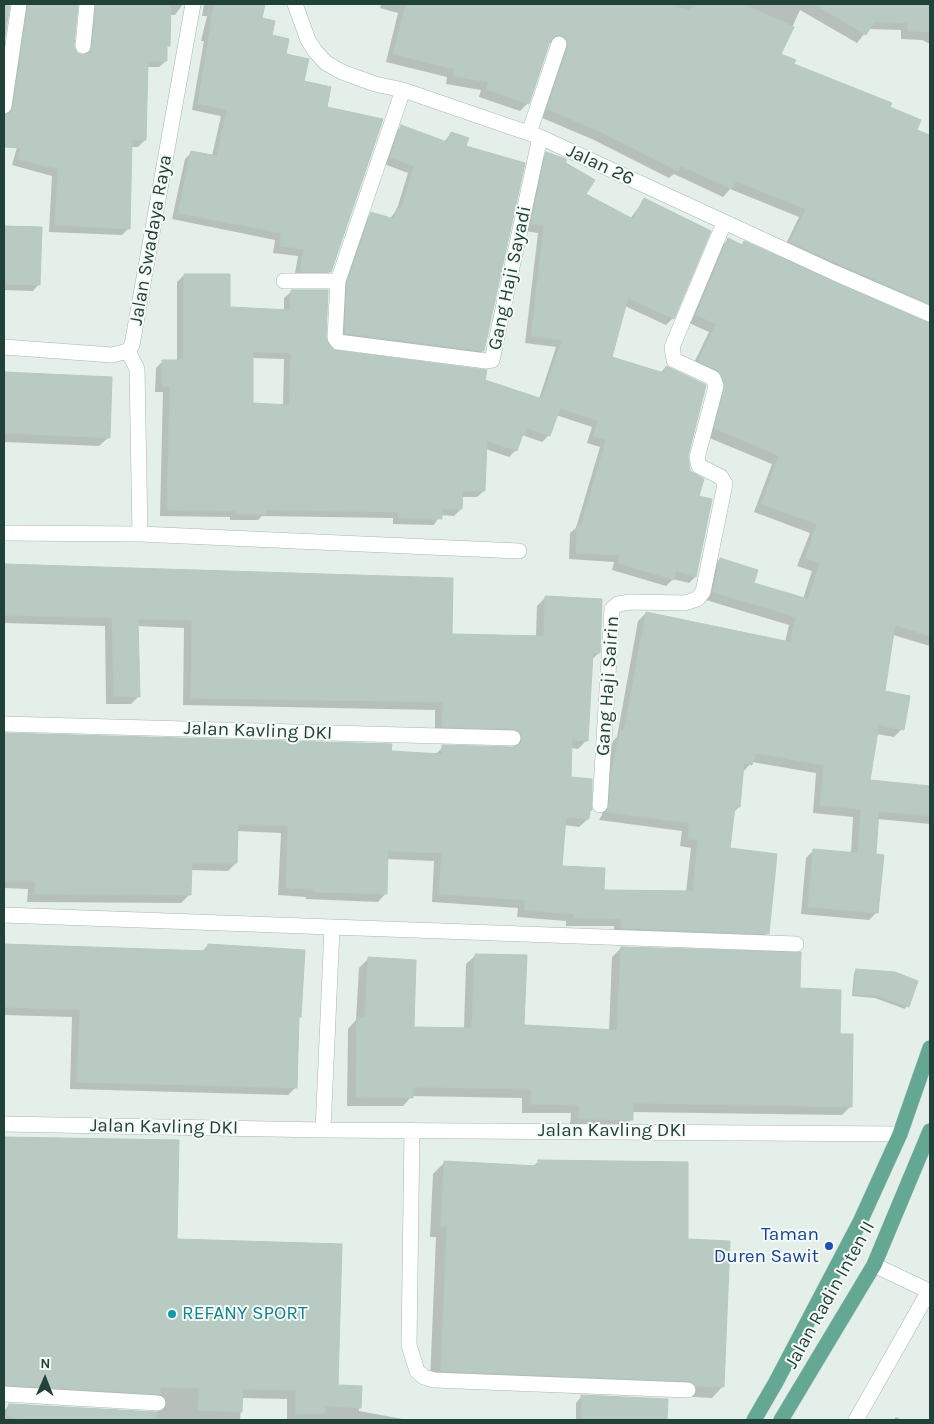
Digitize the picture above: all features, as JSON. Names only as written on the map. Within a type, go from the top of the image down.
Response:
[{"type":"main road","name":"Jalan Radin Inten II","points":[[754,1420],[860,1222],[900,1134],[930,1048]]},
{"type":"main road","name":"Jalan Radin Inten II","points":[[782,1420],[874,1265],[930,1132]]},
{"type":"street","points":[[4,106],[19,4]]},
{"type":"street","points":[[83,46],[87,4]]},
{"type":"street","name":"Jalan Swadaya Raya","points":[[4,347],[112,355],[128,350],[134,338],[193,4]]},
{"type":"street","name":"Jalan 26","points":[[295,4],[308,40],[326,63],[342,72],[375,84],[403,90],[535,135],[724,223],[930,314]]},
{"type":"street","points":[[535,135],[559,44]]},
{"type":"street","name":"Gang Haji Sayadi","points":[[403,90],[338,281],[336,338],[338,342],[490,361],[535,135]]},
{"type":"street","name":"Gang Haji Sairin","points":[[600,805],[612,609],[618,604],[631,602],[685,603],[697,599],[703,592],[725,484],[721,477],[699,466],[697,458],[716,386],[713,378],[674,360],[672,348],[724,223]]},
{"type":"street","points":[[284,281],[338,281]]},
{"type":"street","points":[[128,350],[137,369],[140,534]]},
{"type":"street","points":[[4,533],[140,534],[519,551]]},
{"type":"street","name":"Jalan Kavling DKI","points":[[4,724],[513,738]]},
{"type":"street","points":[[4,915],[796,944]]},
{"type":"street","points":[[323,1130],[332,928]]},
{"type":"street","name":"Jalan Kavling DKI","points":[[4,1124],[323,1130],[900,1134]]},
{"type":"street","points":[[412,1130],[409,1345],[417,1371],[424,1377],[434,1380],[688,1390]]},
{"type":"street","points":[[856,1420],[930,1291],[874,1265]]},
{"type":"street","points":[[4,1394],[158,1403]]},
{"type":"building","points":[[4,4],[10,4],[4,43]]},
{"type":"building","points":[[28,4],[78,4],[74,46],[77,53],[83,55],[90,52],[92,47],[96,4],[171,4],[170,46],[167,46],[167,61],[148,61],[146,140],[132,140],[130,229],[55,225],[58,169],[18,159],[21,148],[4,147],[4,115],[11,112],[13,107]]},
{"type":"building","points":[[214,4],[265,4],[262,18],[275,21],[272,35],[289,39],[286,54],[309,59],[304,81],[331,87],[327,107],[383,119],[331,272],[300,272],[304,249],[280,246],[281,233],[178,213],[191,151],[217,156],[227,110],[198,103]]},
{"type":"building","points":[[406,4],[669,4],[690,11],[694,4],[743,4],[794,27],[781,54],[796,60],[794,64],[892,103],[890,107],[921,120],[917,130],[930,135],[930,304],[790,242],[806,209],[736,181],[732,189],[681,166],[678,171],[603,133],[547,109],[568,47],[568,42],[562,35],[557,35],[550,41],[529,104],[486,89],[489,82],[453,76],[454,69],[393,54]]},
{"type":"building","points":[[814,4],[930,4],[930,32],[908,31],[908,23],[874,22],[866,35]]},
{"type":"building","points":[[401,125],[447,142],[451,132],[469,138],[466,146],[525,163],[484,351],[345,333],[347,283],[371,212],[394,219],[397,208],[401,209],[414,166],[390,157]]},
{"type":"building","points":[[546,152],[566,159],[566,163],[595,180],[586,194],[633,219],[644,198],[711,231],[674,319],[628,298],[612,357],[664,373],[666,366],[706,385],[688,456],[690,471],[704,479],[699,496],[712,499],[696,577],[676,571],[674,580],[618,563],[620,555],[576,553],[577,525],[581,525],[606,440],[593,436],[598,421],[560,408],[550,436],[527,428],[517,451],[487,441],[485,491],[463,491],[462,509],[442,509],[442,519],[399,518],[399,512],[266,510],[266,514],[236,514],[236,511],[167,510],[170,386],[162,386],[162,360],[183,360],[184,274],[230,274],[230,307],[290,310],[291,290],[328,290],[326,338],[334,350],[487,370],[485,380],[542,399],[562,340],[531,336],[544,226],[531,224]],"holes":[[[253,352],[291,353],[289,405],[253,403]]]},
{"type":"building","points":[[4,226],[42,227],[40,285],[4,284]]},
{"type":"building","points":[[728,238],[742,245],[744,241],[930,323],[930,636],[895,625],[885,691],[910,696],[904,730],[879,725],[870,780],[930,786],[930,816],[879,811],[876,854],[884,855],[878,913],[808,907],[813,849],[858,853],[861,809],[820,805],[824,765],[755,753],[752,765],[744,763],[740,807],[735,807],[730,848],[777,854],[769,934],[621,928],[622,919],[574,918],[574,914],[525,910],[525,900],[439,894],[442,853],[388,851],[387,894],[314,892],[314,889],[286,888],[288,826],[238,824],[237,863],[192,863],[191,895],[35,894],[35,881],[4,881],[4,733],[392,744],[391,751],[442,754],[442,745],[513,747],[521,743],[522,738],[518,730],[513,729],[442,727],[443,702],[191,698],[192,620],[138,619],[140,697],[114,696],[112,618],[4,615],[4,564],[453,578],[452,634],[544,636],[545,596],[602,599],[600,653],[593,653],[588,741],[572,740],[571,777],[592,779],[592,810],[590,810],[589,819],[566,817],[562,866],[605,868],[604,890],[693,891],[698,840],[688,839],[689,823],[606,812],[609,806],[611,774],[620,731],[624,731],[646,612],[790,642],[796,617],[713,592],[720,558],[758,570],[754,583],[808,599],[820,563],[805,558],[817,524],[761,504],[779,456],[714,428],[725,383],[718,370],[698,361],[716,324],[696,315]]},
{"type":"building","points":[[4,372],[112,377],[110,438],[4,433]]},
{"type":"building","points":[[4,944],[207,951],[208,944],[305,950],[301,1017],[299,1017],[297,1088],[77,1082],[80,1010],[4,1007]]},
{"type":"building","points":[[621,947],[801,952],[800,988],[841,990],[840,1034],[853,1034],[852,1107],[633,1103],[633,1120],[579,1119],[579,1105],[531,1104],[531,1089],[413,1087],[413,1098],[356,1097],[357,1018],[365,1018],[368,957],[416,960],[414,1027],[472,1028],[475,954],[527,955],[524,1025],[617,1030]]},
{"type":"building","points":[[856,969],[895,972],[918,981],[909,1007],[878,996],[854,994]]},
{"type":"building","name":"REFANY SPORT","points":[[4,1137],[179,1140],[177,1239],[342,1244],[338,1385],[362,1386],[361,1408],[325,1406],[325,1413],[296,1414],[296,1390],[243,1389],[242,1412],[198,1410],[199,1388],[160,1387],[160,1394],[4,1385]]},
{"type":"building","points":[[538,1160],[688,1162],[688,1239],[730,1241],[724,1387],[696,1386],[688,1381],[441,1371],[447,1226],[441,1226],[444,1161],[538,1166]]},
{"type":"building","points":[[581,1395],[668,1399],[667,1420],[582,1420]]},
{"type":"building","points":[[9,1404],[157,1412],[156,1420],[26,1420],[6,1416]]},
{"type":"place","name":"Taman Duren Sawit","points":[[829,1246]]},
{"type":"place","name":"REFANY SPORT","points":[[172,1314]]}]
